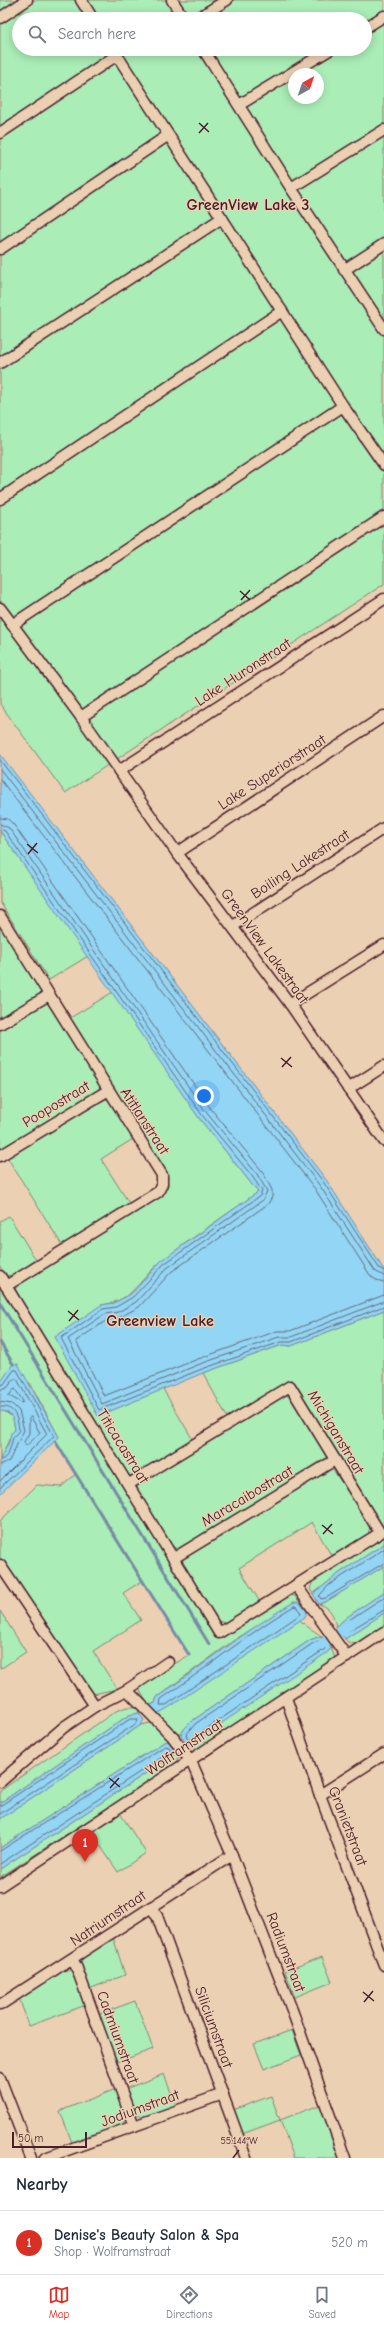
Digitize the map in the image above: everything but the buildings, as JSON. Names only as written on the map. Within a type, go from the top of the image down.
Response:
[{"type":"street","points":[[0,18],[27,0]]},
{"type":"street","points":[[81,0],[89,12]]},
{"type":"street","points":[[172,0],[180,12]]},
{"type":"street","points":[[207,12],[227,0]]},
{"type":"street","points":[[372,24],[384,16]]},
{"type":"street","points":[[0,133],[109,56]]},
{"type":"street","points":[[117,56],[167,136],[222,218],[343,406],[384,465]]},
{"type":"street","points":[[208,56],[291,188],[384,329]]},
{"type":"street","points":[[239,105],[320,56]]},
{"type":"street","points":[[291,188],[384,130]]},
{"type":"street","points":[[0,249],[167,136]]},
{"type":"street","points":[[0,363],[222,218]]},
{"type":"street","points":[[344,270],[384,244]]},
{"type":"street","points":[[0,498],[282,311]]},
{"type":"street","points":[[12,625],[343,406]]},
{"type":"street","points":[[81,717],[384,517]]},
{"type":"street","name":"Lake Huronstraat","points":[[119,771],[384,599]]},
{"type":"street","name":"GreenView Lakestraat","points":[[0,608],[81,717],[177,853],[290,1004],[384,1141]]},
{"type":"street","name":"Lake Superiorstraat","points":[[177,853],[384,716]]},
{"type":"street","name":"Boiling Lakestraat","points":[[233,926],[384,828]]},
{"type":"street","name":"Atitlanstraat","points":[[0,916],[107,1091],[162,1175],[162,1184],[158,1192],[6,1286]]},
{"type":"street","points":[[290,1004],[384,944]]},
{"type":"street","points":[[0,1024],[49,994]]},
{"type":"street","points":[[348,1089],[384,1066]]},
{"type":"street","name":"Poopostraat","points":[[0,1156],[107,1091]]},
{"type":"street","name":"Titicacastraat","points":[[0,1276],[219,1633]]},
{"type":"street","name":"Michiganstraat","points":[[129,1484],[290,1386],[380,1534],[299,1589],[219,1633]]},
{"type":"street","name":"Maracaibostraat","points":[[174,1558],[335,1460]]},
{"type":"street","points":[[0,1565],[95,1706]]},
{"type":"street","points":[[299,1589],[347,1657]]},
{"type":"street","name":"Wolframstraat","points":[[0,1886],[384,1632]]},
{"type":"street","points":[[0,1782],[64,1727],[95,1706],[127,1690],[168,1662]]},
{"type":"street","name":"Radiumstraat","points":[[127,1690],[172,1736],[191,1761],[232,1855],[292,2010],[345,2158]]},
{"type":"street","name":"Granietstraat","points":[[286,1698],[320,1795],[384,1965]]},
{"type":"street","points":[[320,1795],[384,1754]]},
{"type":"street","name":"Natriumstraat","points":[[0,2006],[232,1855]]},
{"type":"street","name":"Siliciumstraat","points":[[151,1907],[156,1916],[246,2158]]},
{"type":"street","name":"Cadmiumstraat","points":[[72,1959],[76,1966],[134,2126]]},
{"type":"street","points":[[0,2078],[31,2158]]},
{"type":"street","name":"Jodiumstraat","points":[[45,2158],[222,2094]]},
{"type":"green space","points":[[0,0],[384,0],[384,584],[65,793],[0,704]]},
{"type":"green space","points":[[0,831],[88,956],[49,980],[0,902]]},
{"type":"green space","points":[[0,922],[41,992],[39,996],[0,1020]]},
{"type":"green space","points":[[113,992],[199,1118],[258,1192],[163,1260],[122,1299],[101,1305],[98,1416],[163,1389],[193,1440],[130,1476],[126,1473],[15,1292],[17,1284],[164,1193],[168,1178],[70,1018]]},
{"type":"green space","points":[[48,1002],[52,1005],[100,1084],[99,1089],[3,1150],[0,1146],[0,1030]]},
{"type":"green space","points":[[106,1099],[110,1101],[133,1139],[101,1159],[129,1203],[62,1245],[7,1157]]},
{"type":"green space","points":[[9,1216],[36,1260],[15,1274],[7,1276],[0,1267],[0,1221]]},
{"type":"green space","points":[[0,1286],[217,1638],[290,1595],[295,1596],[300,1603],[294,1602],[233,1641],[157,1697],[155,1703],[149,1706],[140,1691],[141,1685],[189,1655],[142,1581],[123,1593],[141,1620],[93,1651],[117,1689],[93,1694],[87,1691],[42,1626],[0,1559],[0,1521],[37,1485],[61,1487],[76,1474],[55,1441],[59,1437],[30,1383],[2,1381],[0,1383]]},
{"type":"green space","points":[[384,1310],[384,1532],[292,1380],[227,1417],[203,1373],[282,1345],[291,1346]]},
{"type":"green space","points":[[286,1395],[291,1398],[326,1454],[326,1458],[183,1548],[177,1549],[172,1546],[138,1491],[137,1486],[281,1396]]},
{"type":"green space","points":[[2,1410],[13,1417],[15,1430],[0,1459],[0,1411]]},
{"type":"green space","points":[[332,1468],[370,1526],[368,1535],[337,1555],[331,1555],[312,1522],[239,1568],[260,1602],[226,1623],[217,1621],[183,1563],[183,1559]]},
{"type":"green space","points":[[384,1536],[384,1544],[341,1572],[313,1594],[310,1589],[313,1581]]},
{"type":"green space","points":[[384,1566],[384,1592],[347,1617],[336,1627],[331,1612],[319,1604],[327,1601]]},
{"type":"green space","points":[[0,1611],[26,1652],[0,1669]]},
{"type":"green space","points":[[384,1613],[384,1625],[355,1644],[348,1642],[345,1639]]},
{"type":"green space","points":[[300,1620],[323,1638],[318,1637],[310,1640],[192,1721],[184,1729],[181,1735],[157,1714]]},
{"type":"green space","points":[[331,1648],[335,1658],[198,1749],[187,1744],[192,1743]]},
{"type":"green space","points":[[127,1707],[137,1707],[139,1713],[129,1715],[0,1803],[0,1791],[116,1711]]},
{"type":"green space","points":[[150,1723],[163,1732],[172,1744],[164,1742],[0,1848],[0,1819],[141,1725]]},
{"type":"green space","points":[[176,1750],[178,1757],[176,1764],[0,1877],[0,1869],[175,1754]]},
{"type":"green space","points":[[120,1813],[146,1853],[118,1872],[91,1832]]},
{"type":"green space","points":[[113,1937],[125,1975],[89,1989],[81,1966],[82,1959]]},
{"type":"green space","points":[[322,1957],[332,1982],[295,1997],[285,1971]]},
{"type":"green space","points":[[65,1970],[71,1971],[74,1974],[86,2005],[29,2026],[19,1998],[59,1972]]},
{"type":"green space","points":[[135,2001],[153,2049],[115,2063],[97,2015]]},
{"type":"green space","points":[[292,2030],[301,2055],[264,2069],[254,2044]]},
{"type":"green space","points":[[164,2074],[176,2106],[147,2117],[136,2114],[125,2089]]},
{"type":"green space","points":[[116,2089],[126,2116],[123,2125],[73,2145],[60,2111]]},
{"type":"green space","points":[[271,2096],[280,2120],[242,2134],[233,2110]]},
{"type":"green space","points":[[320,2105],[339,2158],[294,2158],[280,2120]]},
{"type":"water","points":[[0,754],[327,1181],[384,1270],[384,1310],[291,1346],[282,1345],[203,1373],[98,1416],[55,1337],[101,1305],[114,1303],[131,1294],[161,1261],[258,1192],[199,1118],[0,831]]},
{"type":"water","points":[[13,1364],[18,1364],[59,1437],[0,1494],[0,1459],[9,1442],[11,1433],[15,1430],[10,1414],[0,1411],[0,1383]]},
{"type":"water","points":[[384,1544],[384,1566],[327,1601],[319,1604],[313,1594],[341,1572]]},
{"type":"water","points":[[384,1592],[384,1613],[345,1639],[336,1627],[347,1617]]},
{"type":"water","points":[[294,1602],[300,1603],[307,1612],[305,1617],[168,1708],[157,1714],[149,1706],[155,1703],[157,1697],[242,1636]]},
{"type":"water","points":[[318,1637],[324,1639],[330,1646],[331,1648],[328,1652],[192,1743],[187,1744],[181,1735],[184,1729],[192,1721],[310,1640]]},
{"type":"water","points":[[139,1713],[144,1720],[141,1725],[0,1819],[0,1803],[129,1715]]},
{"type":"water","points":[[170,1741],[176,1750],[175,1754],[0,1869],[0,1848],[164,1742]]},
{"type":"waterway","points":[[0,1303],[209,1644]]},
{"type":"waterway","points":[[0,1342],[13,1364]]},
{"type":"waterway","points":[[55,1441],[189,1655]]},
{"type":"waterway","points":[[315,1649],[351,1624]]},
{"type":"place","name":"Denise's Beauty Salon & Spa","points":[[85,1862]]},
{"type":"district","name":"GreenView Lake 3","points":[[248,205]]},
{"type":"district","name":"Greenview Lake","points":[[160,1321]]}]
